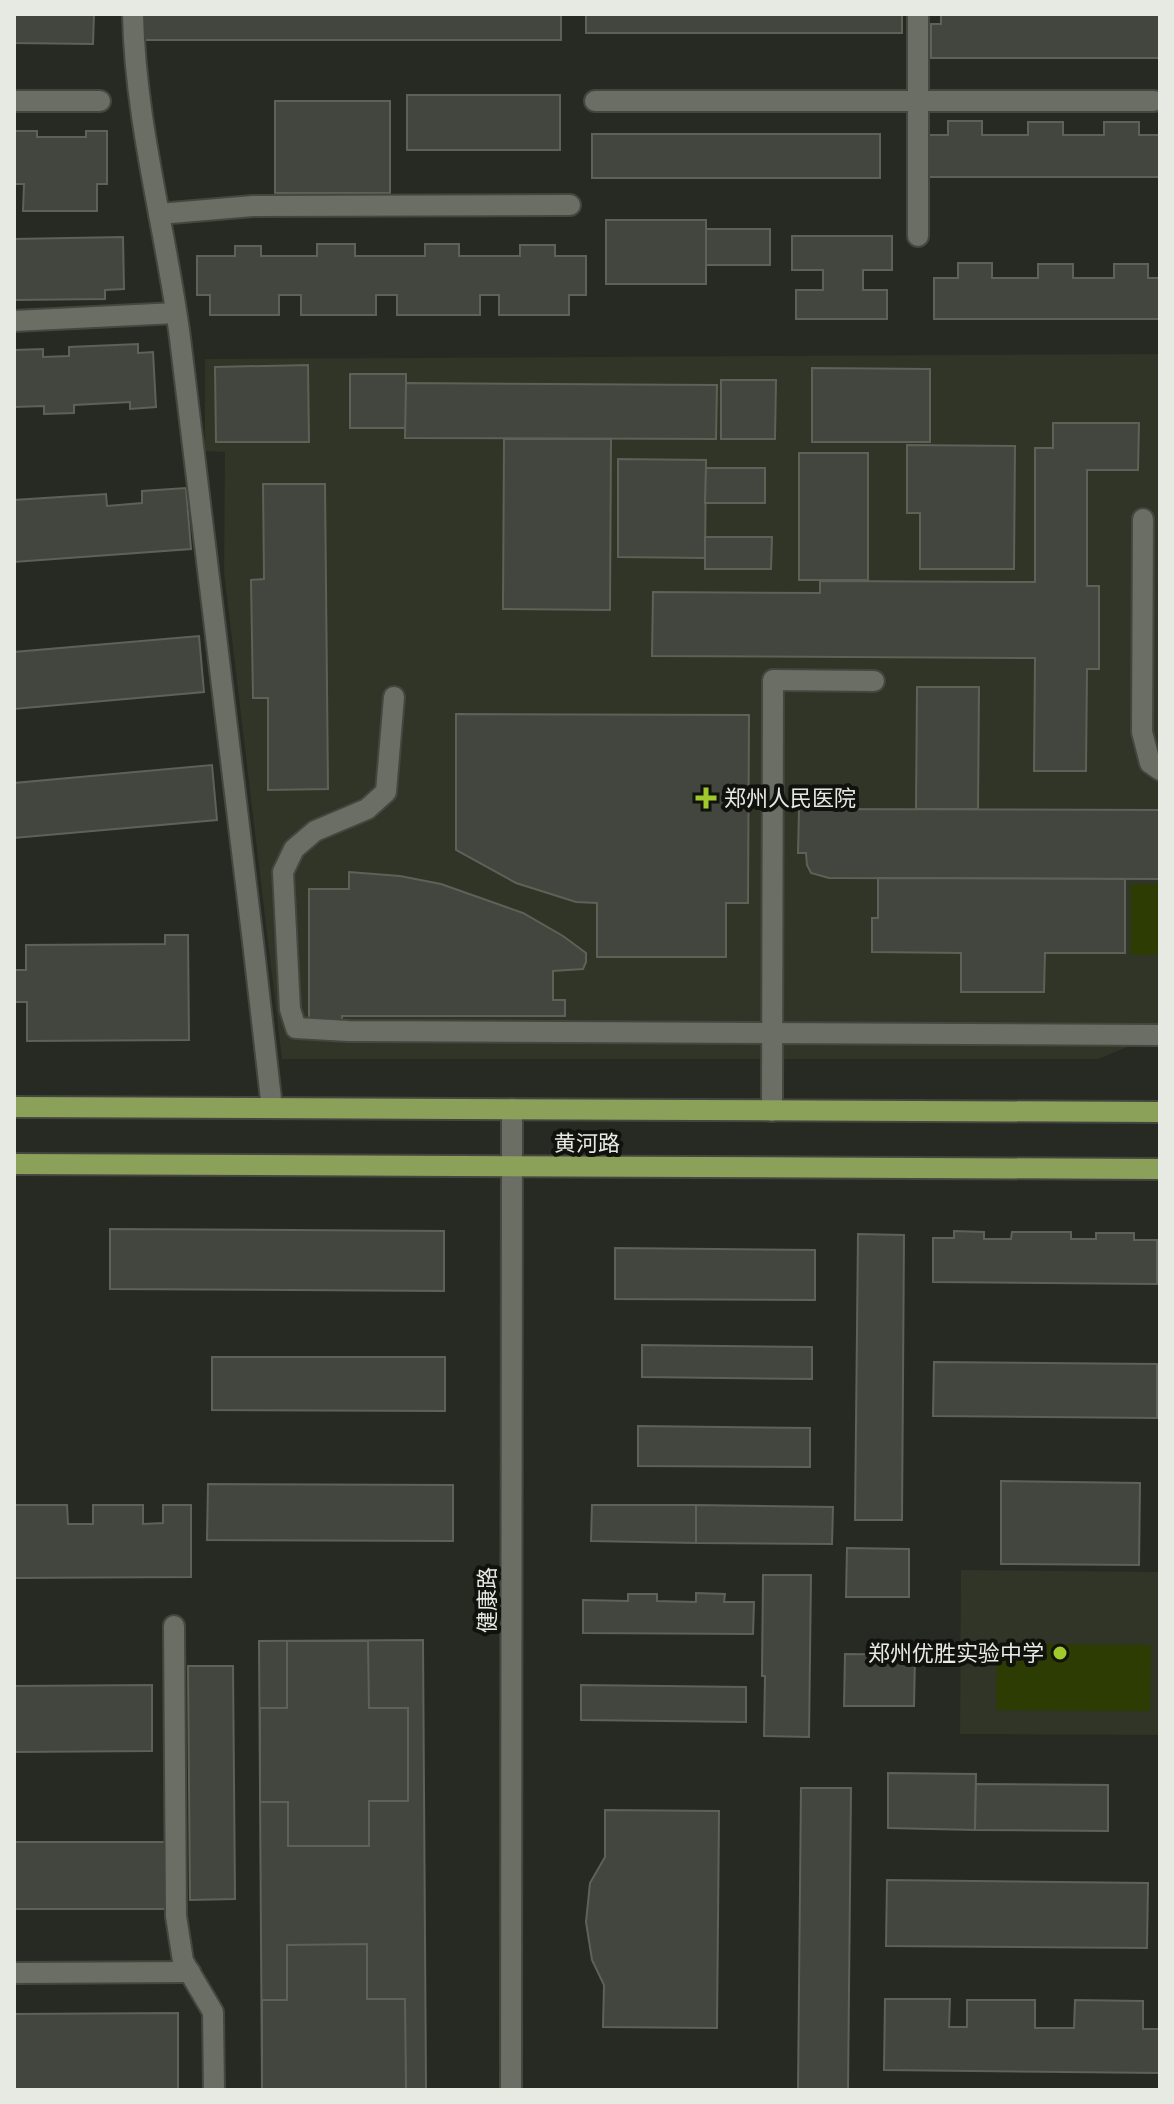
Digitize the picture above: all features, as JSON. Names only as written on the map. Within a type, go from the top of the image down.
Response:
[{"type":"main road","name":"黄河路","points":[[14,1107],[1160,1112]]},
{"type":"main road","name":"黄河路","points":[[14,1164],[1160,1169]]},
{"type":"street","points":[[133,14],[135,72],[176,313],[229,726],[272,1108]]},
{"type":"street","points":[[918,14],[918,236]]},
{"type":"street","points":[[14,101],[100,101]]},
{"type":"street","points":[[595,101],[1154,101]]},
{"type":"street","points":[[159,214],[253,206],[570,205]]},
{"type":"street","points":[[14,321],[176,313]]},
{"type":"street","points":[[1143,519],[1142,732],[1150,763],[1160,770]]},
{"type":"street","points":[[772,1111],[773,680],[874,681]]},
{"type":"street","points":[[394,697],[386,792],[367,809],[315,831],[294,849],[283,872],[290,1009],[296,1028],[364,1032],[1160,1035]]},
{"type":"street","name":"健康路","points":[[511,2090],[512,1109]]},
{"type":"street","points":[[174,1626],[176,1916],[183,1961],[213,2012],[214,2090]]},
{"type":"street","points":[[14,1973],[190,1972]]},
{"type":"shaded area","name":"郑州人民医院","points":[[1160,354],[1160,1025],[1137,1043],[1098,1059],[282,1059],[224,572],[225,452],[205,451],[205,359]]},
{"type":"shaded area","name":"郑州优胜实验中学","points":[[961,1570],[1160,1572],[1160,1735],[960,1734]]},
{"type":"green space","points":[[1131,884],[1160,884],[1160,955],[1131,955]]},
{"type":"green space","points":[[997,1644],[1151,1645],[1150,1711],[996,1710]]},
{"type":"building","points":[[14,14],[94,14],[93,44],[14,43]]},
{"type":"building","points":[[144,14],[561,14],[561,40],[144,40]]},
{"type":"building","points":[[586,14],[902,14],[902,33],[586,33]]},
{"type":"building","points":[[941,14],[1160,14],[1160,58],[931,58],[931,24],[941,24]]},
{"type":"building","points":[[407,95],[560,95],[560,150],[407,150]]},
{"type":"building","points":[[275,101],[390,101],[390,193],[275,193]]},
{"type":"building","points":[[948,121],[982,121],[982,135],[1028,135],[1028,122],[1063,122],[1063,135],[1104,135],[1104,122],[1139,122],[1139,135],[1160,135],[1160,177],[924,177],[924,135],[948,135]]},
{"type":"building","points":[[14,131],[37,131],[37,137],[86,137],[86,131],[107,131],[107,184],[97,184],[97,211],[23,211],[24,184],[14,184]]},
{"type":"building","points":[[592,134],[880,134],[880,178],[592,178]]},
{"type":"building","points":[[606,220],[706,220],[706,284],[606,284]]},
{"type":"building","points":[[706,229],[770,229],[770,265],[706,265]]},
{"type":"building","points":[[792,236],[892,236],[892,270],[863,270],[863,290],[887,290],[887,319],[796,319],[796,290],[823,290],[823,270],[792,270]]},
{"type":"building","points":[[123,237],[124,289],[105,290],[105,299],[14,300],[14,239]]},
{"type":"building","points":[[317,244],[355,244],[355,256],[425,256],[425,244],[459,244],[459,256],[520,256],[520,245],[555,245],[555,256],[586,256],[586,295],[569,295],[569,315],[499,315],[499,295],[480,295],[480,315],[397,315],[397,295],[376,295],[376,315],[301,315],[301,295],[279,295],[279,315],[210,315],[210,295],[197,295],[197,256],[235,256],[235,246],[261,246],[261,256],[317,256]]},
{"type":"building","points":[[958,263],[992,263],[992,278],[1038,278],[1038,264],[1073,264],[1073,278],[1114,278],[1114,264],[1148,264],[1148,278],[1160,278],[1160,319],[934,319],[934,278],[958,278]]},
{"type":"building","points":[[138,344],[138,353],[153,352],[156,407],[130,409],[130,402],[74,405],[74,413],[44,414],[44,406],[14,407],[14,350],[43,349],[43,357],[69,356],[69,347]]},
{"type":"building","points":[[308,365],[309,442],[216,442],[215,367]]},
{"type":"building","points":[[812,368],[930,369],[930,442],[812,442]]},
{"type":"building","points":[[350,374],[406,374],[406,428],[350,428]]},
{"type":"building","points":[[721,380],[776,380],[775,439],[721,439]]},
{"type":"building","points":[[406,383],[717,385],[716,439],[405,438]]},
{"type":"building","points":[[1053,423],[1139,423],[1138,470],[1087,470],[1087,586],[1099,586],[1099,669],[1087,669],[1086,771],[1034,771],[1035,658],[652,656],[653,592],[820,593],[820,581],[1035,582],[1035,448],[1053,448]]},
{"type":"building","points":[[504,439],[611,439],[610,610],[503,609]]},
{"type":"building","points":[[907,445],[1015,446],[1014,569],[920,569],[920,513],[907,513]]},
{"type":"building","points":[[799,453],[868,453],[868,580],[799,580]]},
{"type":"building","points":[[618,459],[706,460],[705,558],[618,557]]},
{"type":"building","points":[[706,468],[765,468],[765,503],[705,503]]},
{"type":"building","points":[[263,484],[325,484],[328,789],[268,790],[268,698],[253,698],[251,580],[264,579]]},
{"type":"building","points":[[186,488],[191,549],[14,562],[14,500],[106,494],[107,506],[142,503],[142,491]]},
{"type":"building","points":[[705,537],[772,537],[771,569],[705,569]]},
{"type":"building","points":[[199,636],[204,692],[14,709],[14,652]]},
{"type":"building","points":[[917,687],[979,687],[978,809],[916,809]]},
{"type":"building","points":[[456,714],[749,715],[748,903],[726,903],[726,957],[597,957],[597,903],[576,902],[516,883],[456,850]]},
{"type":"building","points":[[212,765],[217,820],[14,838],[14,783]]},
{"type":"building","points":[[799,809],[1160,810],[1160,879],[829,878],[811,873],[806,853],[798,853]]},
{"type":"building","points":[[349,872],[400,876],[441,884],[523,913],[563,936],[586,953],[583,969],[553,971],[553,1000],[565,1000],[565,1016],[342,1016],[342,1021],[309,1021],[309,889],[349,889]]},
{"type":"building","points":[[878,878],[1125,879],[1125,953],[1045,953],[1044,992],[961,992],[961,953],[872,952],[872,918],[878,918]]},
{"type":"building","points":[[165,935],[188,935],[189,1040],[27,1041],[27,1002],[14,1002],[14,970],[26,970],[26,945],[165,944]]},
{"type":"building","points":[[110,1229],[444,1231],[444,1291],[110,1289]]},
{"type":"building","points":[[954,1231],[984,1232],[984,1239],[1011,1239],[1012,1232],[1071,1232],[1071,1239],[1096,1239],[1096,1233],[1134,1233],[1134,1240],[1157,1240],[1157,1284],[933,1282],[933,1238],[954,1238]]},
{"type":"building","points":[[858,1234],[904,1235],[902,1520],[855,1520]]},
{"type":"building","points":[[615,1248],[815,1250],[815,1300],[615,1299]]},
{"type":"building","points":[[642,1345],[812,1347],[812,1379],[642,1377]]},
{"type":"building","points":[[212,1357],[445,1357],[445,1411],[212,1410]]},
{"type":"building","points":[[934,1362],[1157,1364],[1157,1418],[933,1416]]},
{"type":"building","points":[[638,1426],[810,1428],[810,1467],[638,1466]]},
{"type":"building","points":[[1001,1481],[1140,1483],[1139,1565],[1001,1564]]},
{"type":"building","points":[[208,1484],[453,1485],[453,1541],[207,1540]]},
{"type":"building","points":[[14,1505],[67,1505],[68,1524],[93,1524],[93,1505],[143,1505],[143,1524],[163,1523],[163,1505],[191,1505],[191,1577],[14,1578]]},
{"type":"building","points":[[592,1505],[696,1505],[696,1543],[591,1541]]},
{"type":"building","points":[[696,1505],[833,1507],[832,1544],[696,1543]]},
{"type":"building","points":[[847,1548],[909,1549],[909,1597],[846,1597]]},
{"type":"building","points":[[763,1575],[811,1575],[809,1737],[764,1736]]},
{"type":"building","points":[[696,1593],[725,1594],[724,1602],[754,1602],[753,1634],[583,1633],[583,1600],[628,1601],[628,1594],[657,1594],[657,1601],[696,1602]]},
{"type":"building","points":[[423,1640],[426,2090],[262,2090],[259,1641]]},
{"type":"building","points":[[287,1641],[368,1641],[369,1708],[408,1708],[408,1801],[369,1801],[369,1846],[288,1846],[288,1802],[260,1802],[260,1708],[287,1708]]},
{"type":"building","points":[[845,1654],[915,1655],[914,1706],[844,1706]]},
{"type":"building","points":[[188,1666],[233,1666],[235,1899],[190,1900]]},
{"type":"building","points":[[152,1685],[152,1751],[14,1752],[14,1686]]},
{"type":"building","points":[[581,1685],[746,1687],[746,1722],[581,1720]]},
{"type":"building","points":[[888,1773],[976,1774],[975,1830],[888,1828]]},
{"type":"building","points":[[976,1784],[1108,1785],[1108,1831],[975,1830]]},
{"type":"building","points":[[801,1788],[851,1788],[848,2090],[798,2090]]},
{"type":"building","points":[[605,1810],[719,1811],[717,2028],[603,2027],[604,1985],[592,1960],[586,1922],[590,1883],[605,1857]]},
{"type":"building","points":[[14,1842],[165,1842],[165,1909],[14,1909]]},
{"type":"building","points":[[887,1880],[1148,1883],[1147,1948],[886,1946]]},
{"type":"building","points":[[367,1944],[367,1999],[405,1999],[406,2090],[262,2090],[262,2000],[287,2000],[287,1945]]},
{"type":"building","points":[[885,1999],[950,1999],[949,2027],[967,2027],[967,2000],[1035,2000],[1035,2028],[1074,2028],[1075,2000],[1143,2001],[1143,2029],[1160,2029],[1160,2073],[884,2070]]},
{"type":"building","points":[[178,2013],[178,2090],[14,2090],[14,2014]]},
{"type":"place","name":"郑州人民医院","points":[[706,798]]},
{"type":"place","name":"郑州优胜实验中学","points":[[1060,1653]]}]
